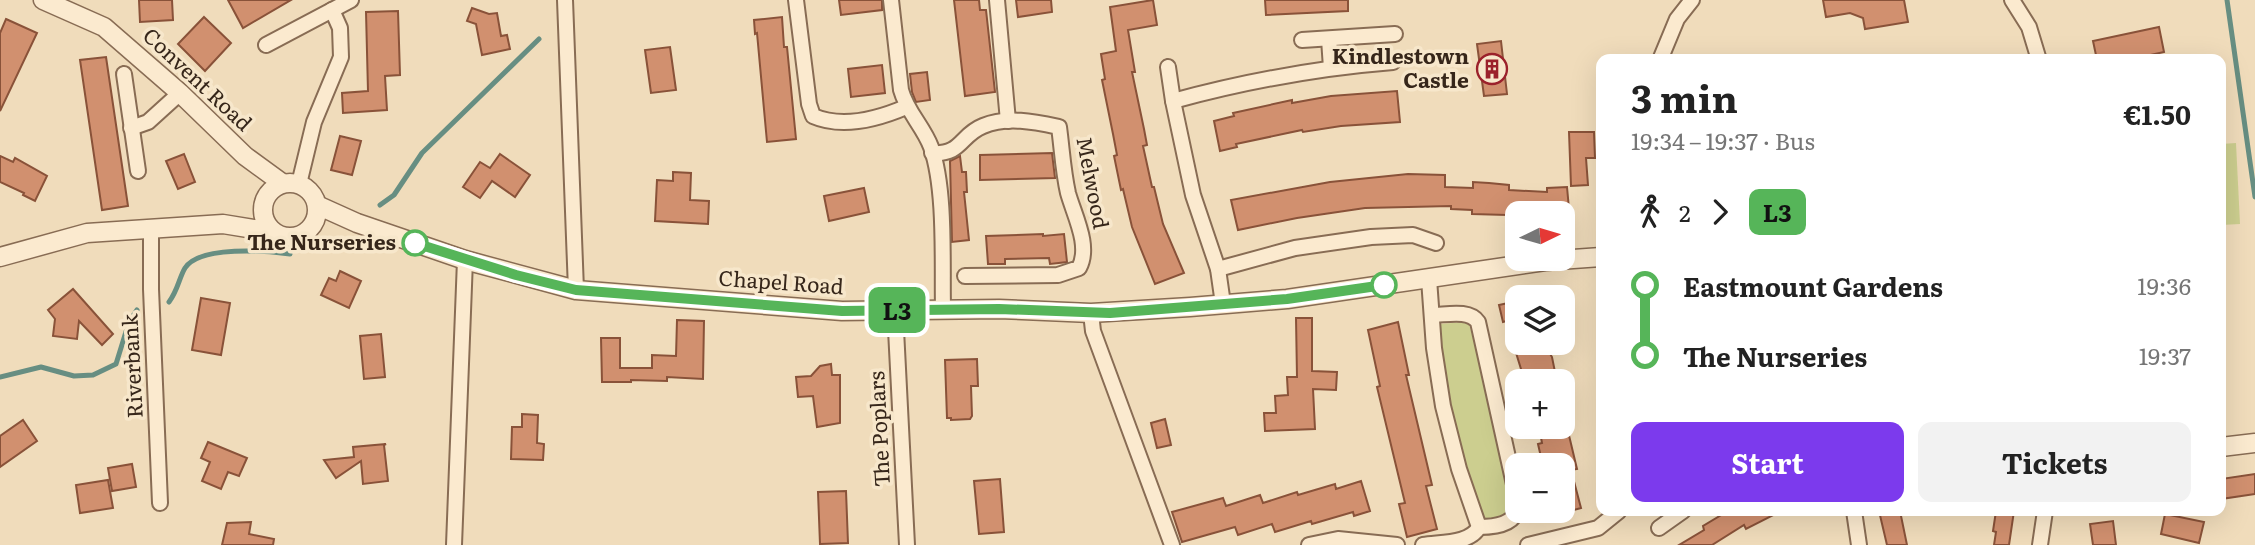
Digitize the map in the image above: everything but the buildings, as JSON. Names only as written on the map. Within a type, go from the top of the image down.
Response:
[{"type":"street","name":"Convent Road","points":[[43,0],[104,27],[180,93],[245,156],[291,184]]},
{"type":"street","points":[[266,45],[351,0]]},
{"type":"street","points":[[565,0],[576,290]]},
{"type":"street","points":[[796,0],[809,104],[813,116],[825,121],[850,122],[886,116],[906,107]]},
{"type":"street","points":[[891,0],[901,90],[906,107],[923,131],[932,153],[941,217],[943,309]]},
{"type":"street","points":[[997,0],[1008,121]]},
{"type":"street","points":[[1662,54],[1677,19],[1692,0]]},
{"type":"street","points":[[2012,0],[2029,27],[2037,54]]},
{"type":"street","points":[[291,184],[341,57],[340,28],[332,10]]},
{"type":"street","points":[[1302,40],[1395,34]]},
{"type":"street","points":[[1329,39],[1331,68]]},
{"type":"street","points":[[1173,101],[1238,84],[1331,68],[1393,62]]},
{"type":"street","points":[[1168,67],[1193,195],[1218,269],[1223,304]]},
{"type":"street","points":[[124,74],[138,171]]},
{"type":"street","points":[[131,128],[148,122],[180,93]]},
{"type":"street","name":"Melwood","points":[[932,153],[946,154],[960,146],[982,126],[1023,121],[1059,127],[1068,192],[1082,241],[1083,261],[1079,268],[1058,275],[965,276]]},
{"type":"street","name":"Convent Road","points":[[245,156],[264,202]]},
{"type":"street","points":[[0,257],[87,233],[151,228],[223,224],[273,232],[290,238],[306,232],[312,226],[316,220],[317,205],[311,192],[291,184],[275,187],[264,202],[223,224]]},
{"type":"street","points":[[264,202],[264,220],[273,232]]},
{"type":"street","name":"Chapel Road","points":[[317,205],[357,223],[465,260],[576,290],[842,311],[999,309],[1091,313],[1223,304],[1287,299],[1545,261],[1596,257]]},
{"type":"street","name":"Chapel Road","points":[[312,226],[357,223]]},
{"type":"street","name":"Riverbank","points":[[151,228],[160,503]]},
{"type":"street","points":[[1218,269],[1295,248],[1371,237],[1413,235],[1436,243]]},
{"type":"street","points":[[454,545],[465,260]]},
{"type":"street","points":[[1423,545],[1468,538],[1475,534],[1479,527],[1456,459],[1443,406],[1434,348],[1429,279]]},
{"type":"street","name":"The Poplars","points":[[895,310],[907,545]]},
{"type":"street","points":[[1091,313],[1093,331],[1172,545]]},
{"type":"street","points":[[1432,315],[1468,314],[1474,316],[1478,322],[1507,453]]},
{"type":"street","points":[[2226,446],[2255,443]]},
{"type":"street","points":[[1528,545],[1598,528],[1613,516]]},
{"type":"street","points":[[1659,528],[1676,516]]},
{"type":"street","points":[[1855,516],[1859,545]]},
{"type":"street","points":[[2040,545],[2044,516]]},
{"type":"street","points":[[1479,527],[1507,523]]},
{"type":"street","points":[[1309,545],[1338,539],[1397,545]]},
{"type":"green space","points":[[2236,143],[2240,224],[2226,225],[2226,144]]},
{"type":"green space","points":[[1440,324],[1469,324],[1486,384],[1505,480],[1505,516],[1500,519],[1482,519],[1464,473],[1449,413],[1437,328]]},
{"type":"waterway","points":[[2227,0],[2255,197]]},
{"type":"waterway","points":[[380,205],[394,195],[422,153],[539,39]]},
{"type":"waterway","points":[[169,302],[185,268],[204,256],[235,251],[290,254]]},
{"type":"waterway","points":[[0,377],[41,367],[74,376],[93,375],[116,364],[129,322],[137,310]]},
{"type":"bus line","name":"L3","points":[[415,243],[516,275],[576,290],[842,311],[999,309],[1110,313],[1287,299],[1384,285]]},
{"type":"place","name":"Kindlestown Castle","points":[[1492,69]]},
{"type":"place","name":"The Nurseries","points":[[415,243]]}]
